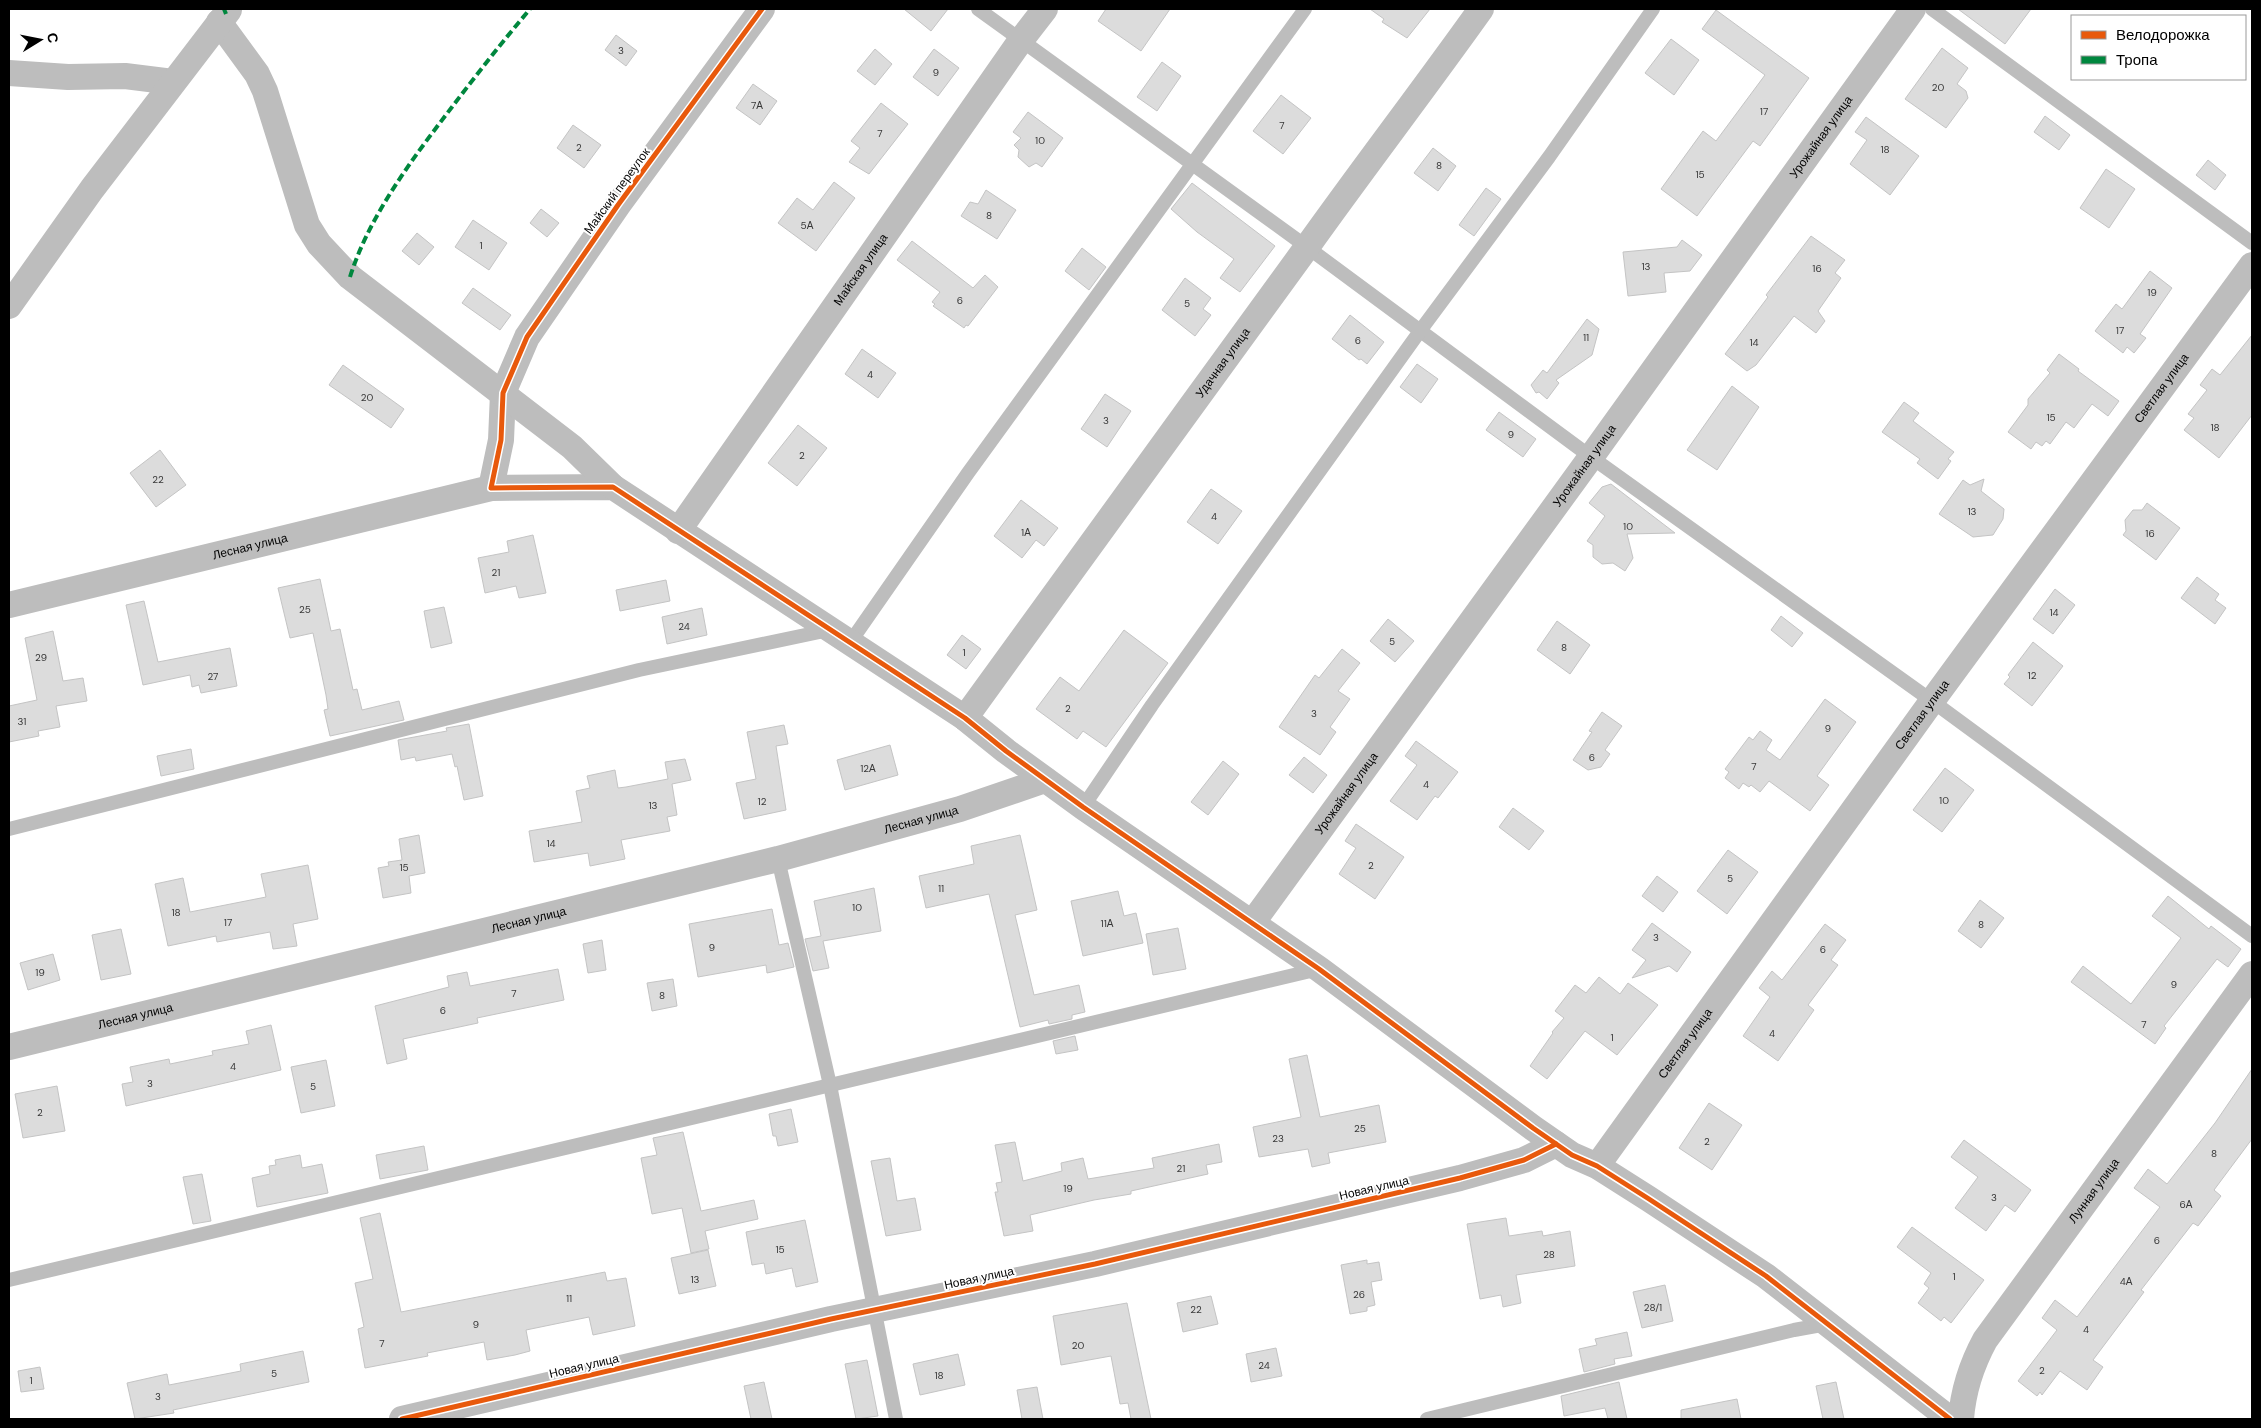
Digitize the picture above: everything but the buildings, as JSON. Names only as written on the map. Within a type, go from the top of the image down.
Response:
[{"type":"street","name":"Майский переулок","points":[[503,393],[527,337],[618,205],[762,9]]},
{"type":"street","name":"Майская улица","points":[[678,531],[1021,40],[1045,9]]},
{"type":"street","name":"Удачная улица","points":[[965,718],[1482,9]]},
{"type":"street","name":"Урожайная улица","points":[[1253,922],[1591,457],[1913,9]]},
{"type":"street","points":[[9,306],[92,189],[225,15],[265,91],[307,225],[319,244],[350,277],[572,447],[613,487],[965,718],[1083,807],[1319,969],[1556,1144],[1597,1166],[1766,1276],[1950,1419]]},
{"type":"street","points":[[9,73],[68,77],[125,76],[173,82]]},
{"type":"street","name":"Светлая улица","points":[[1597,1166],[1932,701],[2252,265]]},
{"type":"street","points":[[491,488],[501,440],[503,393]]},
{"type":"street","name":"Лесная улица","points":[[9,605],[491,488],[613,487]]},
{"type":"street","name":"Лесная улица","points":[[9,1048],[778,859],[960,809],[1046,780]]},
{"type":"street","name":"Лунная улица","points":[[1961,1419],[1962,1403],[1977,1355],[1985,1340],[2252,974]]},
{"type":"street","name":"Новая улица","points":[[402,1419],[822,1321],[1095,1264],[1470,1176],[1524,1160],[1556,1144]]},
{"type":"lane","points":[[978,9],[1307,247],[1591,457],[1932,701],[2252,936]]},
{"type":"lane","points":[[9,829],[639,670],[839,637],[968,473],[1305,9]]},
{"type":"lane","points":[[1083,807],[1152,705],[1420,331],[1550,157],[1653,9]]},
{"type":"lane","points":[[1932,9],[2252,243]]},
{"type":"lane","points":[[778,859],[830,1085],[876,1310],[896,1419]]},
{"type":"lane","points":[[9,1280],[1319,969]]},
{"type":"lane","points":[[1426,1419],[1794,1330],[1827,1324]]},
{"type":"marked path","points":[[224,9],[226,14]]},
{"type":"marked path","points":[[350,277],[368,232],[393,188],[437,126],[530,9]]},
{"type":"cycle path","points":[[762,9],[618,205],[527,337],[503,393],[501,440],[491,488],[613,487],[965,718],[1006,751],[1083,807],[1319,969],[1572,1155],[1597,1166],[1766,1276],[1950,1419]]},
{"type":"cycle path","points":[[402,1419],[831,1319],[1095,1264],[1460,1178],[1524,1160],[1556,1144]]}]
